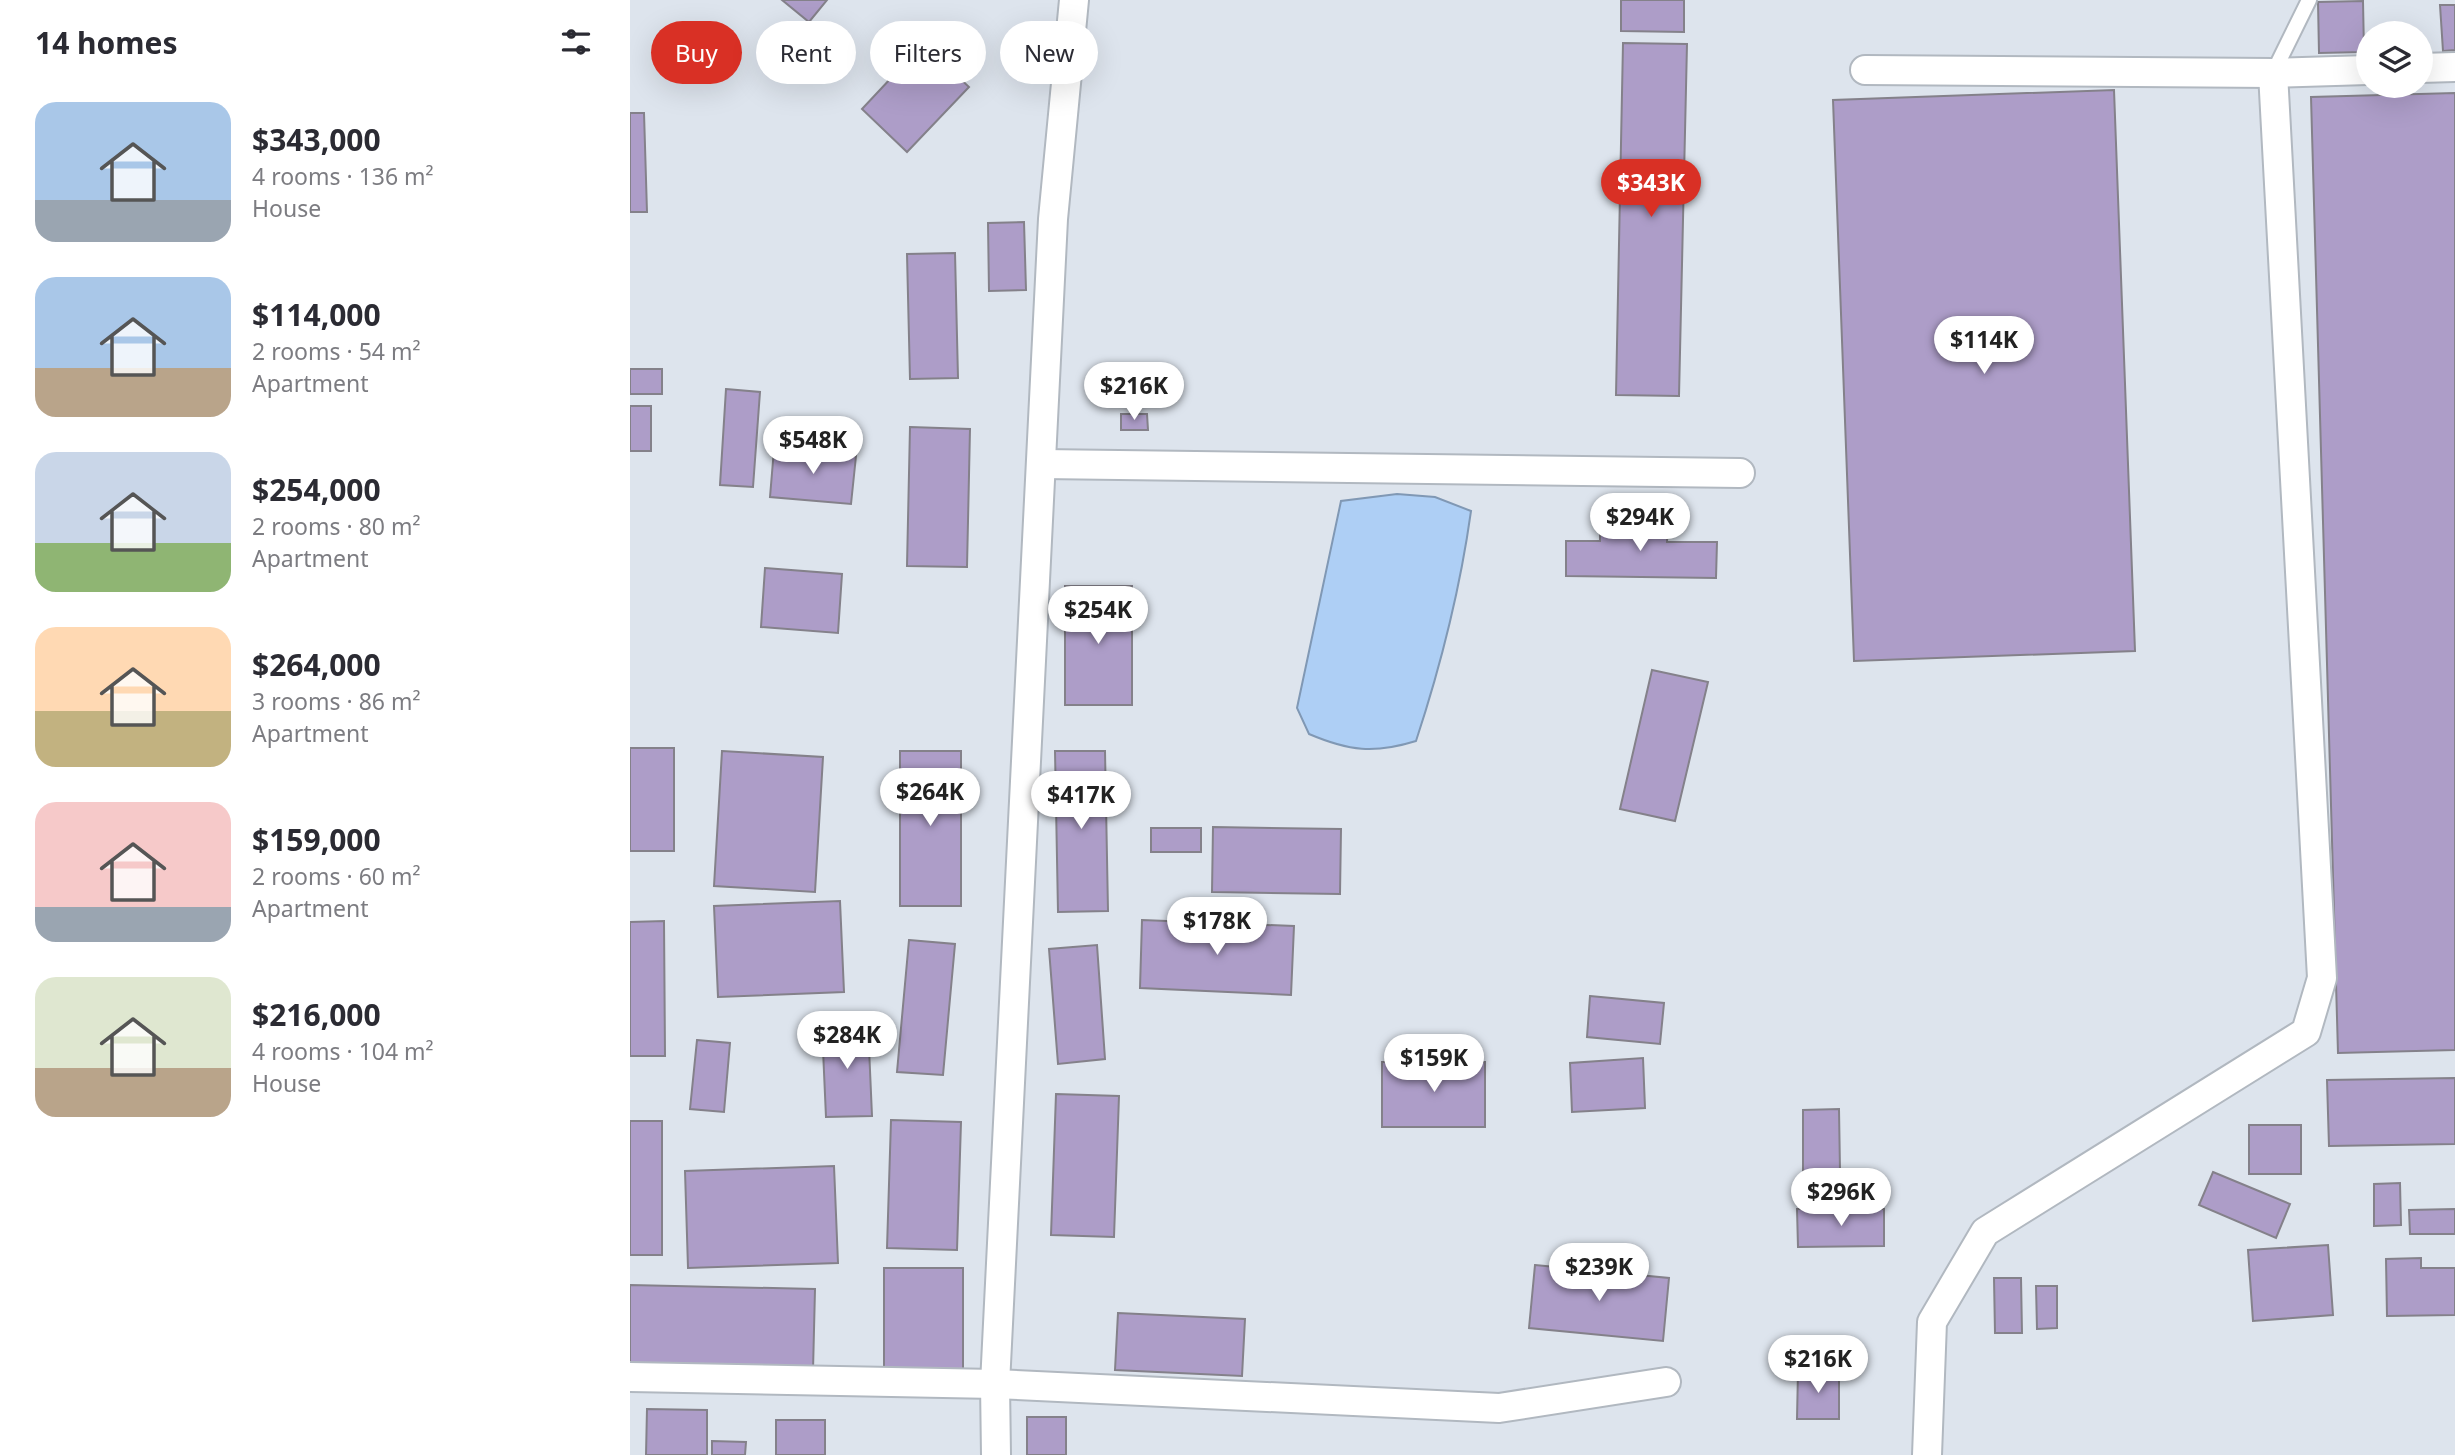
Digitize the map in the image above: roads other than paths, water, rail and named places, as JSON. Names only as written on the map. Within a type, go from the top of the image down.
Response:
[{"type":"street","points":[[996,1455],[995,1384],[1053,219],[1074,0]]},
{"type":"street","points":[[2433,68],[2455,67]]},
{"type":"street","points":[[1865,70],[2273,73],[2356,70]]},
{"type":"street","points":[[1927,1455],[1932,1322],[1985,1232],[2306,1032],[2322,978],[2273,73]]},
{"type":"street","points":[[1042,464],[1740,473]]},
{"type":"street","points":[[630,1377],[995,1384],[1499,1408],[1667,1382]]},
{"type":"lane","points":[[2273,73],[2309,0]]},
{"type":"water","points":[[1397,494],[1435,497],[1471,511],[1461,570],[1434,684],[1416,741],[1387,748],[1349,747],[1309,734],[1297,708],[1341,501]]}]
